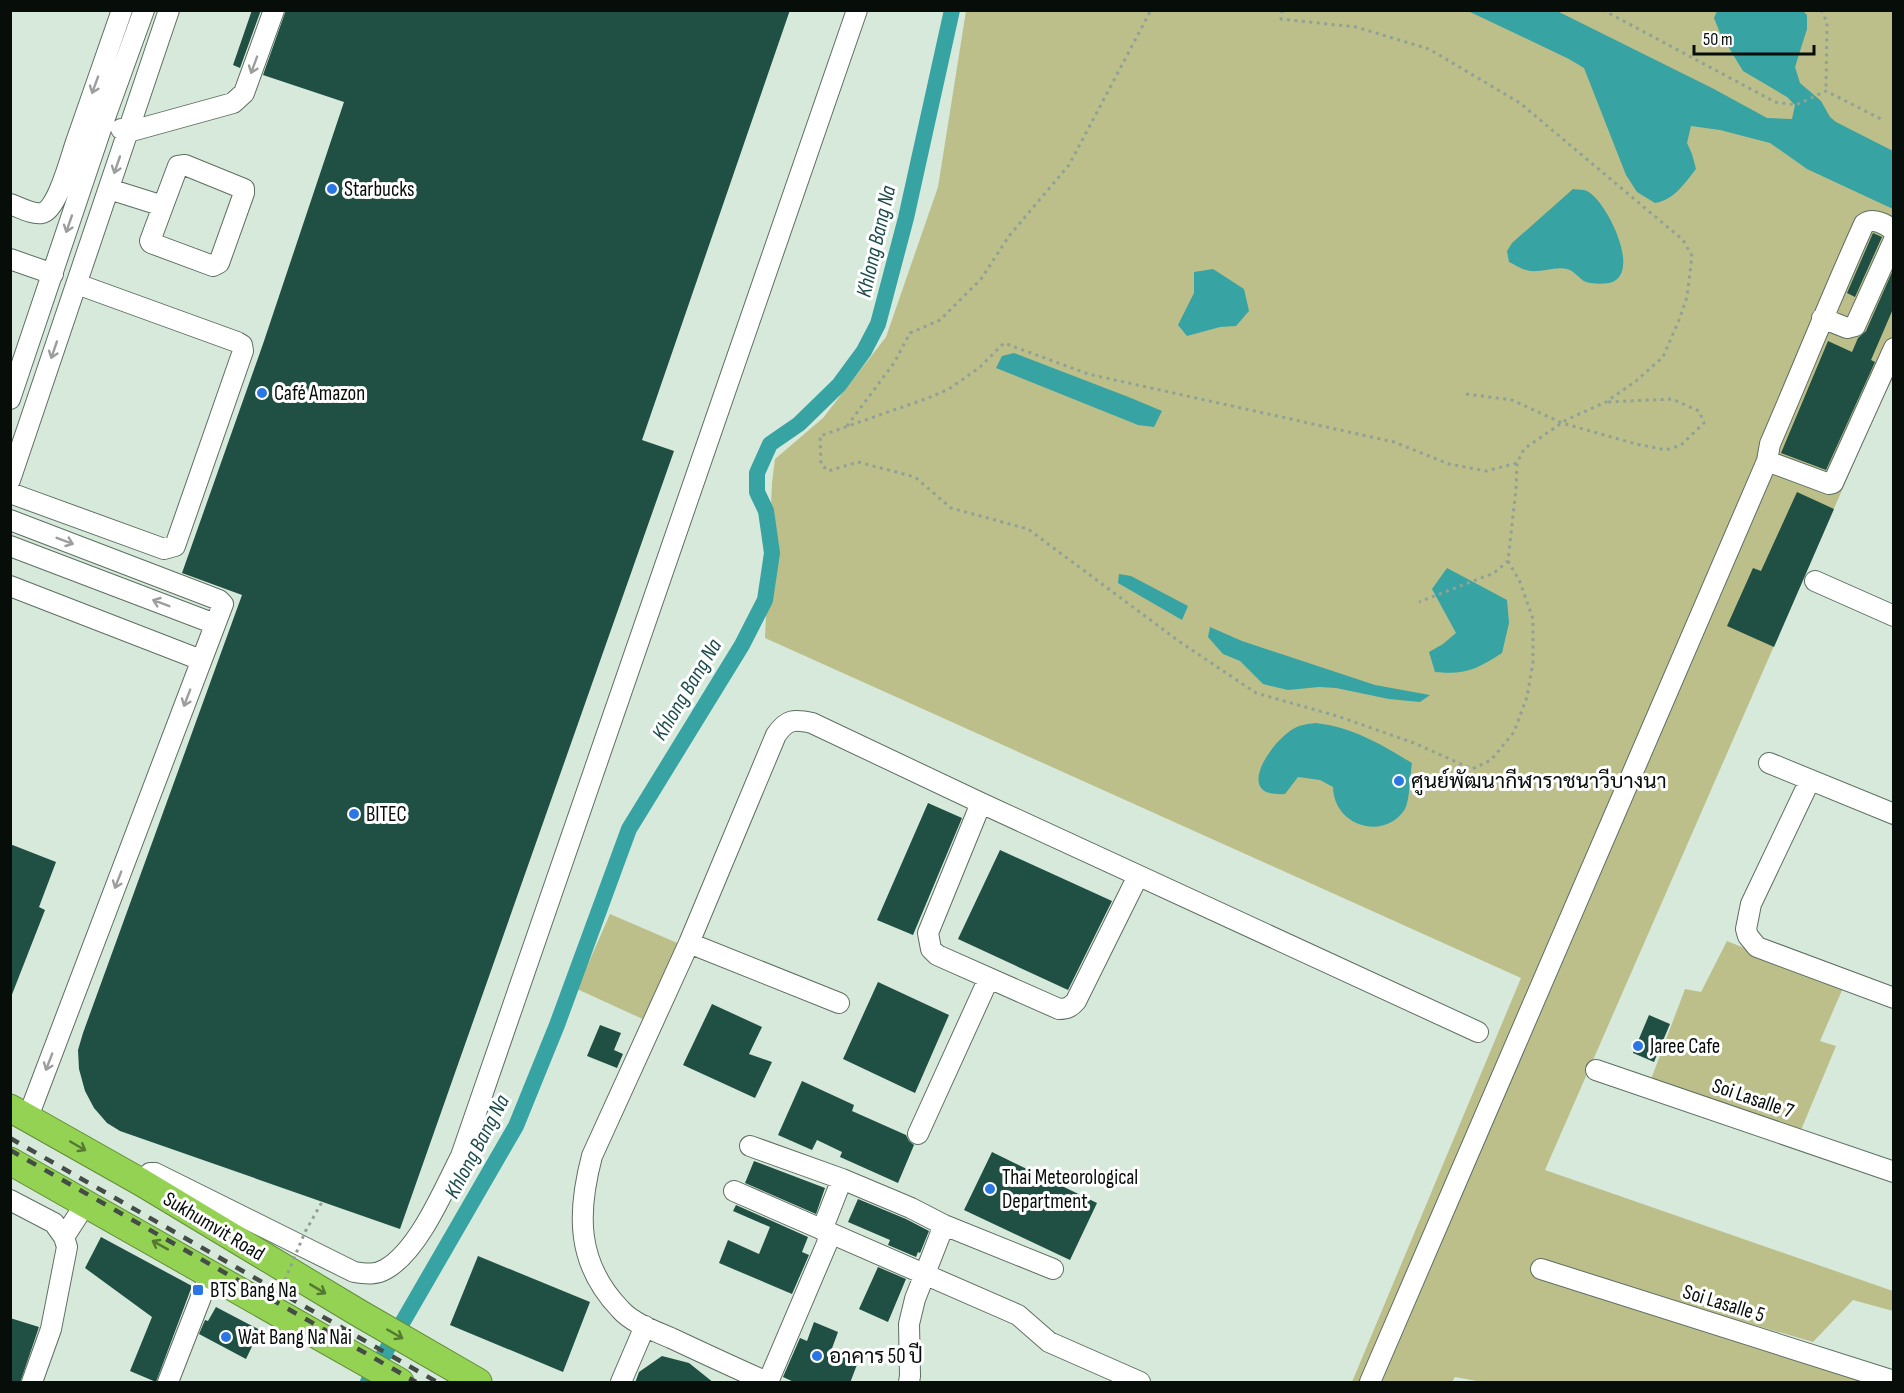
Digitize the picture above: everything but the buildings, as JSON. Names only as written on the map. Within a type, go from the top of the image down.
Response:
[{"type":"highway","name":"Sukhumvit Road","points":[[16,1110],[478,1383]]},
{"type":"highway","name":"Sukhumvit Road","points":[[10,1161],[400,1383]]},
{"type":"street","points":[[10,204],[42,213],[49,209],[55,200],[122,10]]},
{"type":"street","points":[[10,399],[144,10]]},
{"type":"street","points":[[10,480],[169,10]]},
{"type":"street","points":[[104,123],[128,132],[233,103],[244,93],[274,10]]},
{"type":"street","points":[[141,1182],[150,1173],[155,1173],[354,1272],[367,1274],[387,1269],[400,1257],[410,1247],[435,1208],[461,1156],[857,10]]},
{"type":"street","points":[[104,61],[149,70]]},
{"type":"street","points":[[76,142],[95,149]]},
{"type":"street","points":[[186,165],[244,189],[216,266],[151,243],[163,206],[178,166],[186,165]]},
{"type":"street","points":[[109,189],[163,206]]},
{"type":"street","points":[[1370,1383],[1767,460],[1770,444],[1864,224],[1869,220],[1874,220],[1893,231]]},
{"type":"street","points":[[1822,318],[1847,328],[1855,326],[1893,240]]},
{"type":"street","points":[[61,249],[85,258]]},
{"type":"street","points":[[10,259],[53,274]]},
{"type":"street","points":[[10,493],[164,549],[175,546],[243,351],[242,345],[237,342],[76,284]]},
{"type":"street","points":[[1767,460],[1829,484],[1833,483],[1893,348]]},
{"type":"street","points":[[10,520],[219,600],[223,604],[16,1110]]},
{"type":"street","points":[[10,546],[215,624]]},
{"type":"street","points":[[1815,581],[1893,616]]},
{"type":"street","points":[[10,586],[201,660]]},
{"type":"street","points":[[842,1179],[826,1232],[768,1383],[645,1326],[621,1311],[600,1283],[586,1256],[582,1234],[582,1208],[584,1185],[592,1156],[689,943],[776,735],[783,724],[799,720],[812,723],[1478,1032]]},
{"type":"street","points":[[1769,763],[1893,814]]},
{"type":"street","points":[[1810,780],[1751,904],[1746,929],[1748,936],[1757,947],[1893,998]]},
{"type":"street","points":[[981,803],[928,933],[931,949],[937,955],[1059,1009],[1072,1007],[1138,876]]},
{"type":"street","points":[[689,943],[839,1003]]},
{"type":"street","points":[[918,1134],[989,978]]},
{"type":"street","name":"Soi Lasalle 7","points":[[1596,1070],[1893,1172]]},
{"type":"street","points":[[750,1146],[842,1179],[911,1208],[944,1225],[1053,1269]]},
{"type":"street","points":[[734,1191],[1018,1315],[1050,1341],[1140,1383]]},
{"type":"street","points":[[10,1200],[54,1223],[64,1237],[67,1247],[51,1329],[32,1383]]},
{"type":"street","points":[[64,1237],[86,1203]]},
{"type":"street","points":[[909,1383],[909,1324],[915,1299],[944,1225]]},
{"type":"street","name":"Soi Lasalle 5","points":[[1541,1269],[1893,1381]]},
{"type":"street","points":[[168,1383],[210,1274]]},
{"type":"street","points":[[621,1383],[645,1326]]},
{"type":"path","points":[[846,428],[894,363],[910,333],[940,320],[981,279],[1009,236],[1069,165],[1151,10]]},
{"type":"path","points":[[1282,10],[1281,19],[1356,27],[1429,49],[1520,103],[1683,240],[1692,256],[1687,297],[1663,357],[1636,381],[1606,402],[1562,423],[1524,449],[1517,463],[1508,561],[1520,582],[1533,619],[1533,662],[1527,697],[1514,732],[1491,760],[1472,769],[1414,743],[1348,720],[1256,693],[1180,642],[1028,529],[951,508],[915,477],[858,462],[828,471],[820,464],[820,436],[949,389],[980,367],[1004,343],[1088,374],[1394,442],[1449,464],[1486,471],[1517,463]]},
{"type":"path","points":[[1604,10],[1775,102],[1796,105],[1826,91]]},
{"type":"path","points":[[1821,10],[1827,22],[1826,91]]},
{"type":"path","points":[[1826,91],[1881,119]]},
{"type":"path","points":[[1466,394],[1512,400],[1562,423],[1666,450],[1681,445],[1704,423],[1699,411],[1672,399],[1606,402]]},
{"type":"path","points":[[1419,602],[1494,573],[1508,561]]},
{"type":"path","points":[[282,1287],[304,1232],[322,1202]]},
{"type":"green space","name":"ศูนย์พัฒนากีฬาราชนาวีบางนา","points":[[966,11],[1893,11],[1893,378],[1545,1170],[1893,1291],[1893,1311],[1853,1300],[1813,1342],[1679,1303],[1867,1382],[1482,1382],[1455,1377],[1452,1382],[1352,1382],[1521,978],[765,638],[775,459],[823,418],[886,337],[938,187]]},
{"type":"green space","points":[[610,914],[682,945],[647,1021],[577,989]]},
{"type":"green space","points":[[1727,941],[1843,988],[1820,1041],[1836,1046],[1801,1130],[1650,1082],[1685,989],[1701,992]]},
{"type":"water","points":[[1468,11],[1557,11],[1767,118],[1792,119],[1795,105],[1787,97],[1743,71],[1720,33],[1714,18],[1717,11],[1803,11],[1807,15],[1807,29],[1795,67],[1800,83],[1821,101],[1830,117],[1836,122],[1893,151],[1893,209],[1807,169],[1770,143],[1720,130],[1691,126],[1687,143],[1696,169],[1673,195],[1655,203],[1637,192],[1626,175],[1584,68]]},
{"type":"water","points":[[1573,189],[1585,190],[1595,197],[1612,222],[1618,237],[1623,267],[1619,277],[1609,283],[1586,282],[1567,269],[1531,271],[1509,262],[1507,251],[1512,243]]},
{"type":"water","points":[[1213,269],[1244,289],[1249,311],[1236,326],[1220,327],[1187,336],[1178,325],[1194,293],[1194,272]]},
{"type":"water","points":[[1014,353],[1162,411],[1154,427],[1138,425],[996,368],[1002,356]]},
{"type":"water","points":[[1447,568],[1507,600],[1509,623],[1502,653],[1471,670],[1455,673],[1435,672],[1429,652],[1456,633],[1432,589]]},
{"type":"water","points":[[1119,574],[1131,576],[1188,606],[1182,620],[1118,583]]},
{"type":"water","points":[[1210,627],[1242,641],[1375,685],[1430,695],[1420,702],[1389,699],[1336,688],[1288,690],[1263,684],[1240,661],[1223,654],[1208,637]]},
{"type":"water","points":[[1315,723],[1354,732],[1412,763],[1407,805],[1396,819],[1385,825],[1374,827],[1351,820],[1342,812],[1336,801],[1333,787],[1320,780],[1298,777],[1285,794],[1269,793],[1261,787],[1258,779],[1261,768],[1275,745],[1295,728]]},
{"type":"waterway","name":"Khlong Bang Na","points":[[368,1382],[516,1126],[557,1025],[629,829],[742,645],[765,600],[772,553],[766,511],[757,492],[757,473],[770,444],[799,424],[839,385],[864,351],[878,324],[906,218],[952,10]]},
{"type":"railway","points":[[10,1138],[437,1382]]},
{"type":"railway","points":[[10,1150],[416,1382]]},
{"type":"place","name":"Starbucks","points":[[332,189]]},
{"type":"place","name":"Café Amazon","points":[[262,393]]},
{"type":"place","name":"ศูนย์พัฒนากีฬาราชนาวีบางนา","points":[[1399,781]]},
{"type":"place","name":"BITEC","points":[[354,814]]},
{"type":"place","name":"Jaree Cafe","points":[[1638,1046]]},
{"type":"place","name":"Thai Meteorological Department","points":[[990,1189]]},
{"type":"place","name":"BTS Bang Na","points":[[198,1290]]},
{"type":"place","name":"Wat Bang Na Nai","points":[[226,1337]]},
{"type":"place","name":"อาคาร 50 ปี","points":[[817,1356]]}]
